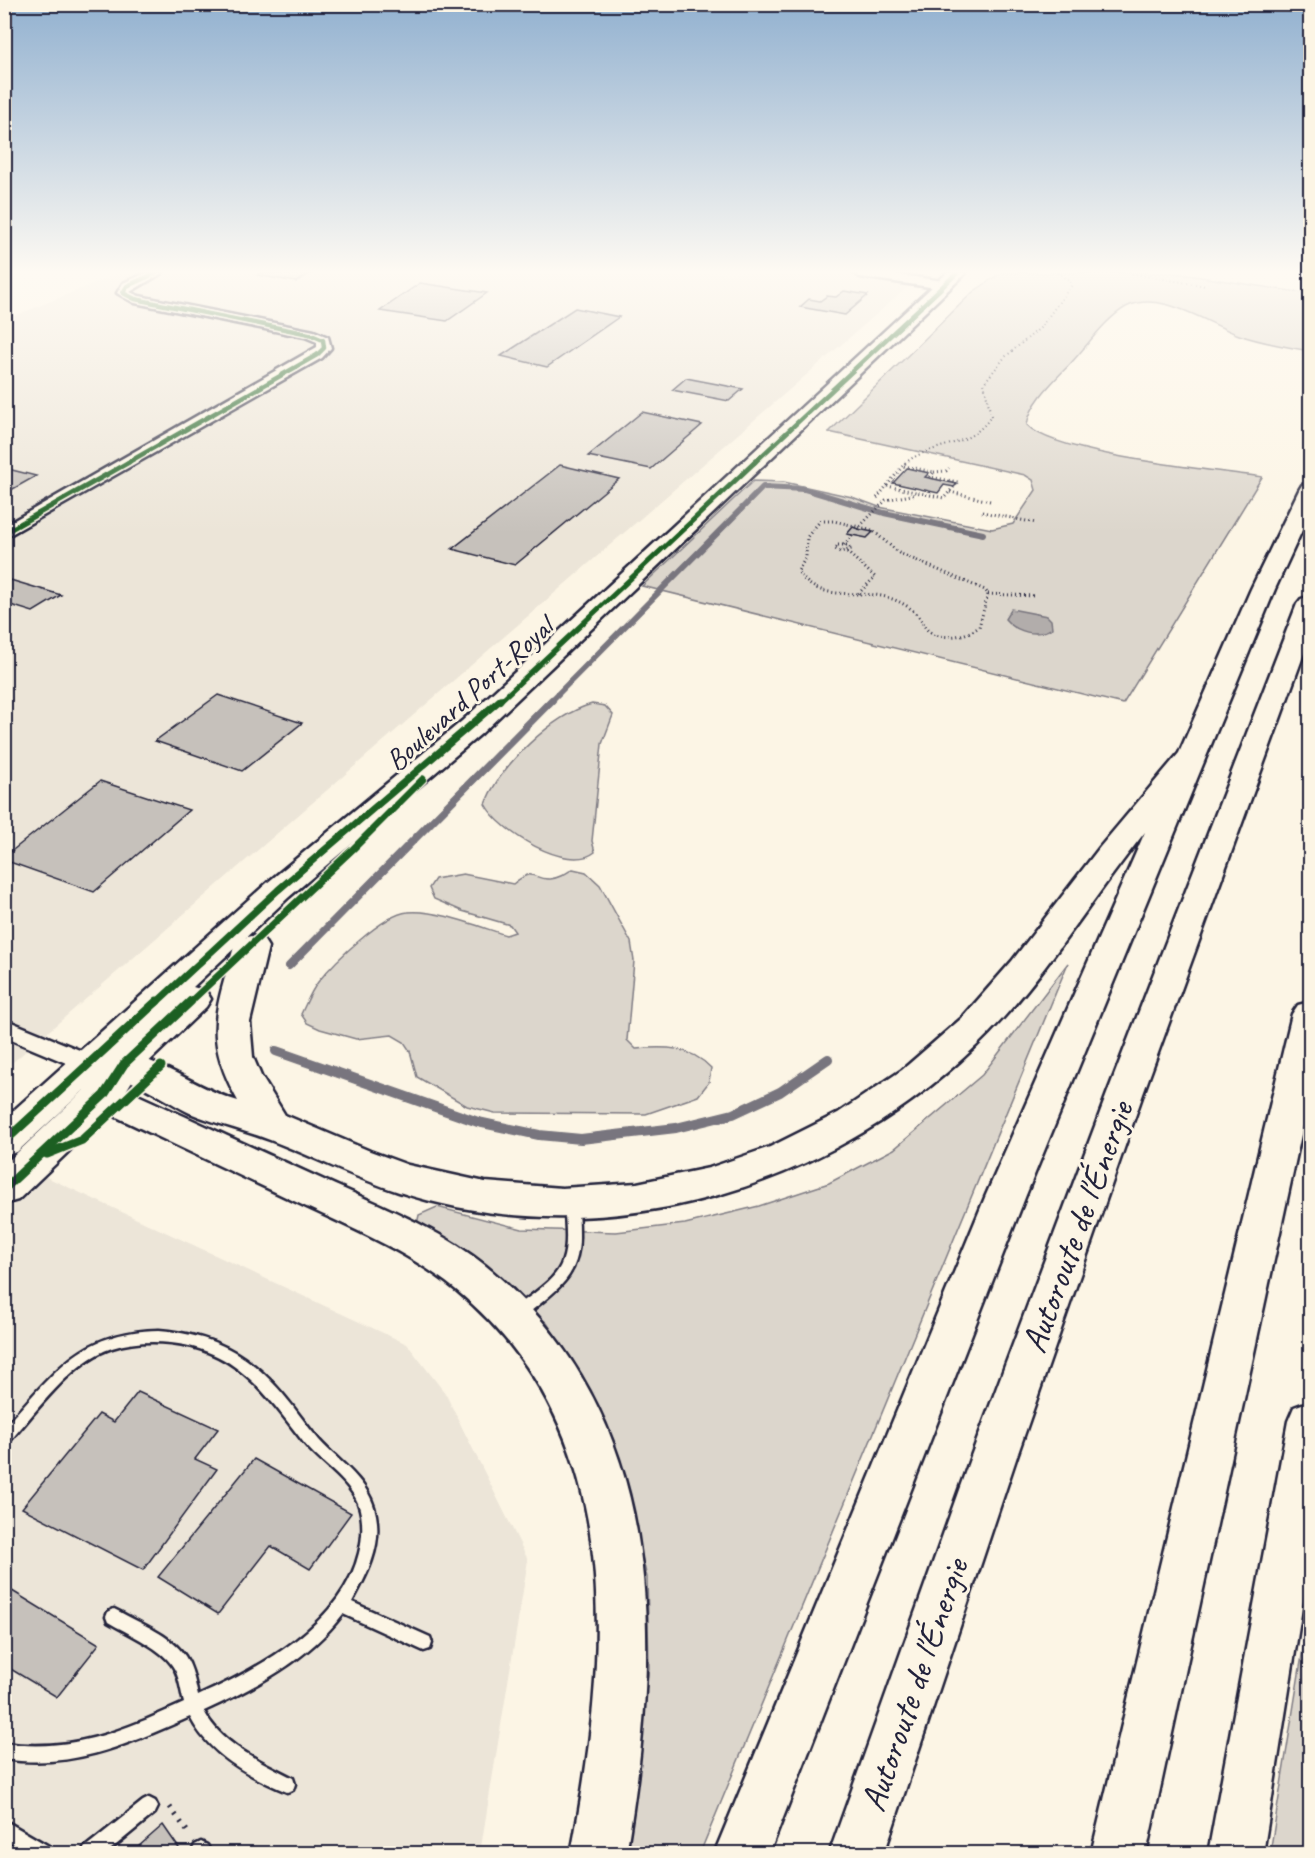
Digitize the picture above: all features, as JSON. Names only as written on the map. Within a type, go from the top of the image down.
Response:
[{"type":"main road","name":"Boulevard Port-Royal","points":[[4,1189],[106,1074],[278,890],[472,727],[865,360]]},
{"type":"main road","points":[[741,1854],[993,1228],[1270,571],[1311,490]]},
{"type":"main road","name":"Autoroute de l'Énergie","points":[[856,1854],[990,1467],[1125,1094],[1311,604]]},
{"type":"main road","name":"Boulevard Port-Royal","points":[[4,1143],[106,1074],[250,947],[390,814],[472,727]]},
{"type":"main road","points":[[106,1074],[272,1125],[373,1169],[434,1188],[501,1199],[570,1204],[661,1197],[733,1177],[823,1138],[908,1085],[976,1026],[1020,976],[1099,869],[1192,756]]},
{"type":"main road","points":[[250,947],[232,1014],[231,1043],[246,1086],[272,1125]]},
{"type":"main road","points":[[1118,1854],[1311,1014]]},
{"type":"main road","points":[[106,1074],[411,1240],[471,1278],[514,1316],[553,1366],[585,1426],[603,1480],[615,1537],[622,1600],[622,1669],[615,1752],[598,1854]]},
{"type":"main road","points":[[1235,1854],[1311,1421]]},
{"type":"street","points":[[4,533],[310,360]]},
{"type":"street","points":[[4,1027],[106,1074]]},
{"type":"lane","points":[[514,1316],[561,1280],[571,1265],[574,1249],[570,1204]]},
{"type":"lane","points":[[4,1437],[75,1364],[89,1353],[111,1342],[137,1337],[164,1336],[196,1341],[225,1352],[253,1370],[272,1389],[314,1446],[352,1482],[366,1504],[370,1531],[363,1566],[341,1605],[306,1644],[282,1660],[194,1707],[115,1738],[72,1751],[45,1754],[4,1751]]},
{"type":"lane","points":[[341,1605],[424,1643]]},
{"type":"lane","points":[[114,1617],[171,1652],[179,1661],[194,1707],[203,1726],[227,1751],[287,1784]]},
{"type":"lane","points":[[90,1854],[148,1807]]},
{"type":"lane","points":[[4,1828],[46,1854]]},
{"type":"path","points":[[876,498],[910,459],[963,440],[985,426],[991,416],[984,383],[1003,360]]},
{"type":"path","points":[[904,466],[934,472],[946,471],[949,468]]},
{"type":"path","points":[[887,486],[898,486],[944,498],[958,482],[930,477],[934,472]]},
{"type":"path","points":[[949,492],[990,501]]},
{"type":"path","points":[[859,528],[886,500],[921,493]]},
{"type":"path","points":[[982,512],[1036,523]]},
{"type":"path","points":[[988,594],[979,627],[967,634],[949,636],[925,630],[912,610],[893,600],[814,588],[804,582],[798,571],[806,557],[805,542],[818,522],[834,521],[878,533],[899,553],[976,585],[988,594],[1035,596]]},
{"type":"path","points":[[853,535],[844,545],[835,549],[847,552],[874,576],[874,580],[858,594]]},
{"type":"path","points":[[844,545],[851,548],[847,552]]},
{"type":"path","points":[[148,1807],[166,1802],[202,1852]]},
{"type":"shaded area","points":[[5,360],[824,360],[5,1069]]},
{"type":"shaded area","points":[[903,360],[1074,360],[1038,399],[1029,416],[1027,425],[1043,436],[1069,445],[1137,460],[1262,477],[1123,704],[642,586],[753,481],[784,482],[852,497],[879,507],[992,529],[1013,524],[1036,490],[1033,480],[1025,475],[829,432]]},
{"type":"shaded area","points":[[1011,609],[1047,616],[1051,620],[1052,628],[1040,633],[1021,630],[1005,619]]},
{"type":"shaded area","points":[[592,704],[605,706],[613,715],[602,744],[592,841],[595,852],[583,857],[568,858],[552,854],[519,837],[504,826],[485,804],[502,774],[529,744],[561,719]]},
{"type":"shaded area","points":[[573,869],[586,872],[600,885],[631,942],[634,961],[627,1040],[636,1049],[676,1049],[694,1055],[703,1061],[711,1068],[709,1082],[698,1096],[646,1114],[495,1113],[467,1106],[417,1077],[410,1051],[404,1042],[392,1035],[356,1039],[320,1029],[307,1023],[301,1014],[315,986],[325,973],[360,940],[398,915],[408,912],[431,913],[506,935],[515,932],[510,925],[462,911],[434,899],[429,888],[435,879],[463,874],[513,884],[529,875],[550,879]]},
{"type":"shaded area","points":[[1068,963],[700,1853],[626,1853],[649,1668],[647,1577],[621,1473],[588,1387],[547,1323],[478,1264],[417,1224],[419,1215],[437,1207],[522,1229],[616,1232],[685,1224],[759,1206],[829,1183],[894,1149],[982,1075]]},
{"type":"shaded area","points":[[5,1158],[407,1344],[445,1393],[528,1560],[480,1853],[5,1854]]},
{"type":"shaded area","points":[[1310,1606],[1310,1853],[1270,1853]]},
{"type":"building","points":[[517,360],[558,360],[547,367]]},
{"type":"building","points":[[686,378],[743,389],[729,401],[672,390]]},
{"type":"building","points":[[642,412],[702,425],[651,469],[588,456]]},
{"type":"building","points":[[560,465],[619,479],[515,565],[452,549]]},
{"type":"building","points":[[4,468],[36,476],[4,494]]},
{"type":"building","points":[[907,468],[929,473],[925,477],[957,484],[954,487],[944,485],[938,493],[893,483]]},
{"type":"building","points":[[853,527],[873,532],[867,538],[847,534]]},
{"type":"building","points":[[4,580],[61,595],[33,612],[4,603]]},
{"type":"building","points":[[218,695],[302,723],[242,771],[155,741]]},
{"type":"building","points":[[100,781],[189,810],[94,892],[4,860],[4,857]]},
{"type":"building","points":[[138,1392],[218,1429],[195,1459],[217,1469],[143,1570],[22,1508],[99,1414],[114,1422]]},
{"type":"building","points":[[254,1459],[351,1513],[310,1569],[271,1546],[218,1614],[158,1577]]},
{"type":"building","points":[[4,1586],[99,1644],[57,1697],[4,1665]]},
{"type":"building","points":[[163,1825],[183,1854],[130,1854]]},
{"type":"waterway","points":[[550,702],[763,487],[804,489],[884,513],[983,534]]},
{"type":"waterway","points":[[289,966],[552,700]]},
{"type":"waterway","points":[[276,1051],[478,1122],[539,1135],[581,1139],[676,1128],[733,1114],[780,1092],[828,1059]]},
{"type":"cycle path","points":[[4,533],[309,360]]},
{"type":"cycle path","points":[[4,1142],[278,890],[472,727],[864,360]]},
{"type":"cycle path","points":[[4,1189],[104,1095],[124,1064],[353,849],[423,779]]},
{"type":"cycle path","points":[[47,1154],[82,1140],[161,1066]]}]
